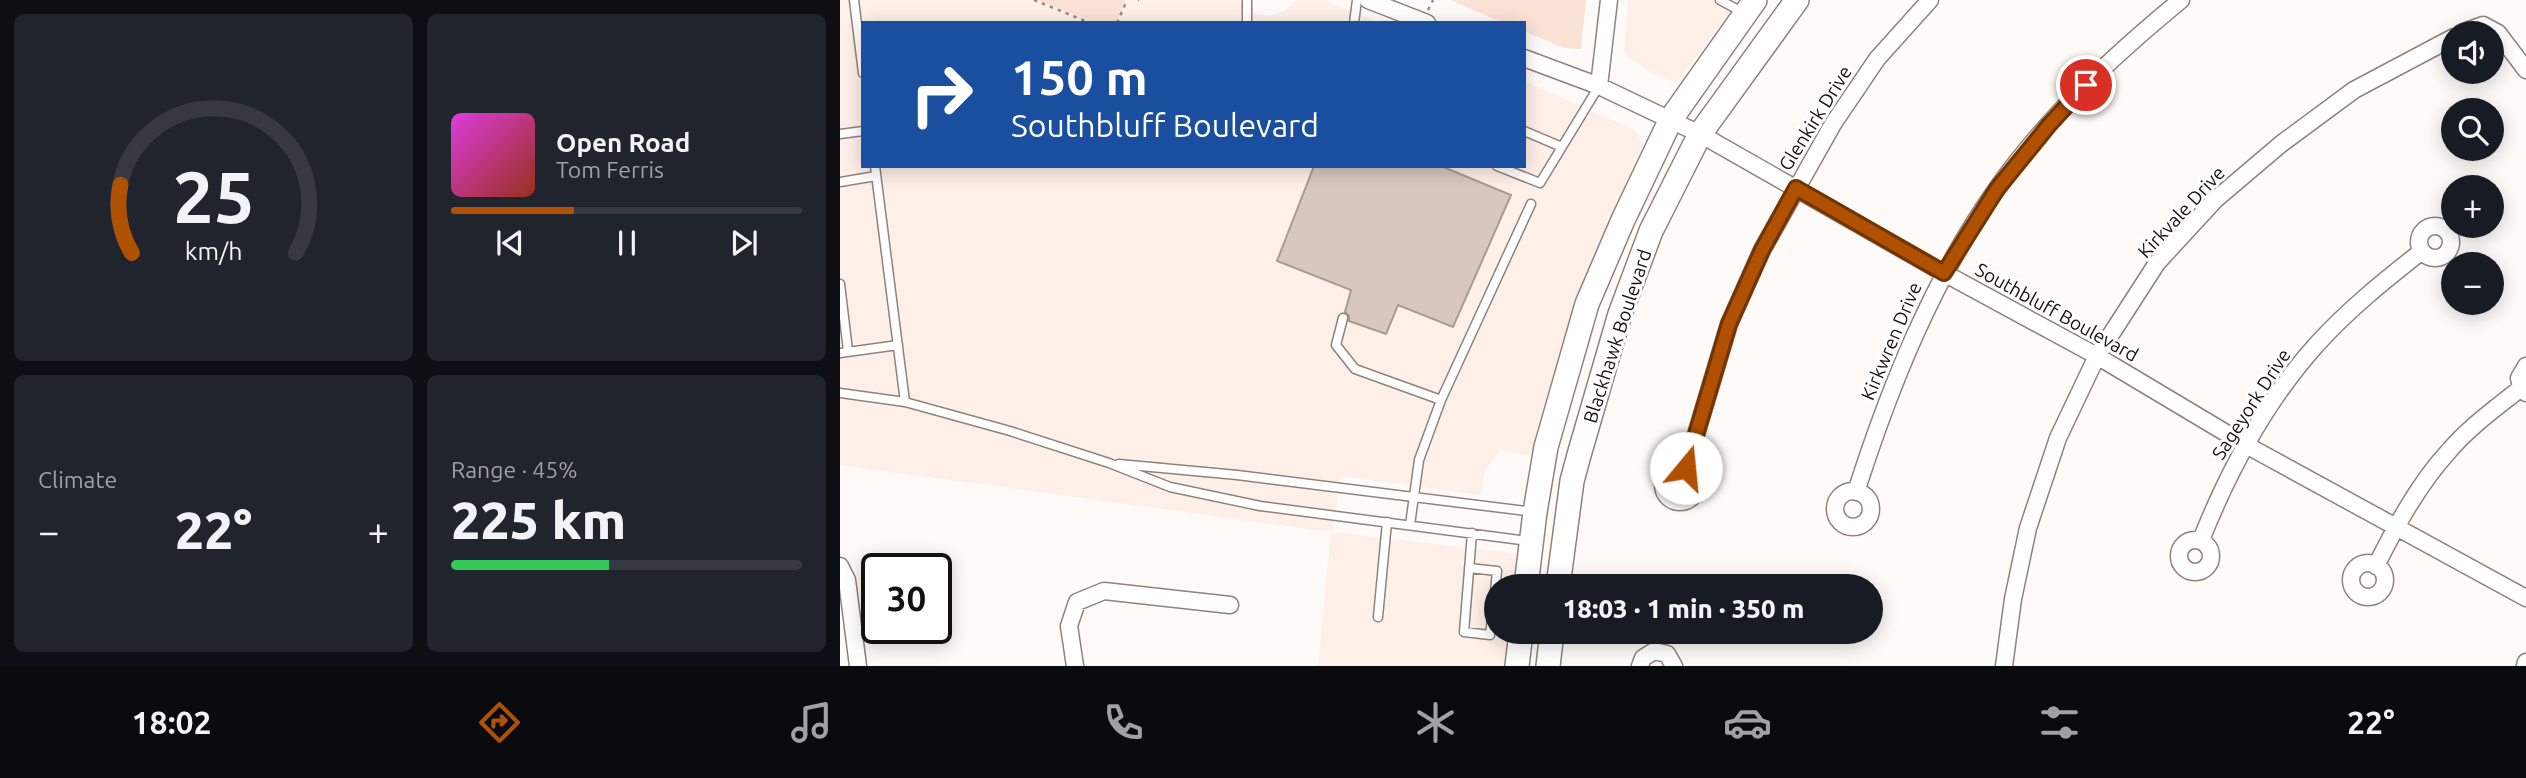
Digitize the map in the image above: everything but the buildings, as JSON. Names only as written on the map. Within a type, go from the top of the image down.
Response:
[{"type":"main road","name":"Blackhawk Boulevard","points":[[1560,574],[1572,481],[1620,314],[1651,231],[1700,134],[1797,0]]},
{"type":"main road","name":"Blackhawk Boulevard","points":[[1528,574],[1546,447],[1587,304],[1623,220],[1671,120],[1750,7]]},
{"type":"main road","points":[[1623,220],[1651,231]]},
{"type":"main road","points":[[1535,512],[1566,530]]},
{"type":"main road","points":[[1532,542],[1566,530]]},
{"type":"main road","points":[[1517,666],[1520,644]]},
{"type":"main road","points":[[1548,666],[1551,644]]},
{"type":"street","points":[[1368,0],[1422,21]]},
{"type":"street","points":[[1599,86],[1609,0]]},
{"type":"street","name":"Glenkirk Drive","points":[[1686,468],[1729,324],[1762,250],[1833,124],[1877,60],[1930,0]]},
{"type":"street","name":"Kirkwren Drive","points":[[1856,492],[1900,368],[1944,273],[1997,189],[2049,125],[2104,65],[2181,0]]},
{"type":"street","points":[[2504,41],[2526,70]]},
{"type":"street","name":"Kirkvale Drive","points":[[2004,666],[2013,600],[2028,528],[2058,438],[2096,356],[2157,263],[2215,200],[2281,144],[2354,90],[2441,44]]},
{"type":"street","name":"Southbluff Boulevard","points":[[1526,59],[1599,86],[1700,134],[2096,356],[2246,445],[2526,598]]},
{"type":"street","name":"Sageyork Drive","points":[[2201,540],[2220,492],[2246,445],[2278,394],[2316,344],[2366,295],[2422,251]]},
{"type":"street","points":[[2376,566],[2395,528],[2448,451],[2483,418],[2524,391],[2519,378],[2526,366]]},
{"type":"street","points":[[840,566],[847,580],[858,666]]},
{"type":"street","points":[[1075,666],[1069,626],[1077,602],[1104,591],[1230,605]]},
{"type":"street","points":[[1640,666],[1643,658],[1654,651],[1667,654],[1674,666]]},
{"type":"lane","points":[[854,0],[861,57]]},
{"type":"lane","points":[[1247,0],[1247,21]]},
{"type":"lane","points":[[1354,21],[1357,0]]},
{"type":"lane","points":[[1720,0],[1750,7]]},
{"type":"lane","points":[[1502,168],[1540,183],[1599,86]]},
{"type":"lane","points":[[840,134],[861,131]]},
{"type":"lane","points":[[1526,132],[1562,147]]},
{"type":"lane","points":[[840,181],[875,171],[905,402]]},
{"type":"lane","points":[[1409,525],[1419,460],[1441,400],[1531,204]]},
{"type":"lane","points":[[840,284],[844,352],[898,345]]},
{"type":"lane","points":[[1343,318],[1336,345],[1355,369],[1441,400]]},
{"type":"lane","points":[[840,393],[905,402],[1010,431],[1109,463],[1170,487],[1260,506],[1532,542]]},
{"type":"lane","points":[[1109,463],[1237,475],[1535,512]]},
{"type":"lane","points":[[1378,617],[1387,522]]},
{"type":"lane","points":[[1472,533],[1464,632],[1484,634]]},
{"type":"lane","points":[[1469,568],[1497,571],[1497,574]]},
{"type":"path","points":[[1034,0],[1085,21]]},
{"type":"path","points":[[1118,21],[1126,0]]},
{"type":"shaded area","points":[[840,0],[1237,0],[1256,14],[1270,16],[1284,11],[1296,0],[1324,0],[1376,21],[861,21],[861,168],[1526,168],[1526,82],[1635,130],[1643,145],[1578,300],[1539,419],[1531,456],[1501,450],[1485,470],[1480,495],[1341,476],[1332,532],[1520,554],[1517,574],[1484,574],[1484,644],[1507,644],[1504,666],[1318,666],[1331,532],[840,465]]},
{"type":"shaded area","points":[[1037,0],[1125,0],[1117,21],[1089,21]]},
{"type":"shaded area","points":[[1450,0],[1586,0],[1581,49],[1564,48],[1526,32],[1526,21],[1499,21]]},
{"type":"shaded area","points":[[1628,0],[1720,0],[1734,7],[1676,83],[1646,70],[1624,53]]},
{"type":"route","points":[[1686,468],[1729,324],[1762,250],[1796,188],[1944,273],[1997,189],[2049,125],[2086,85]]}]
